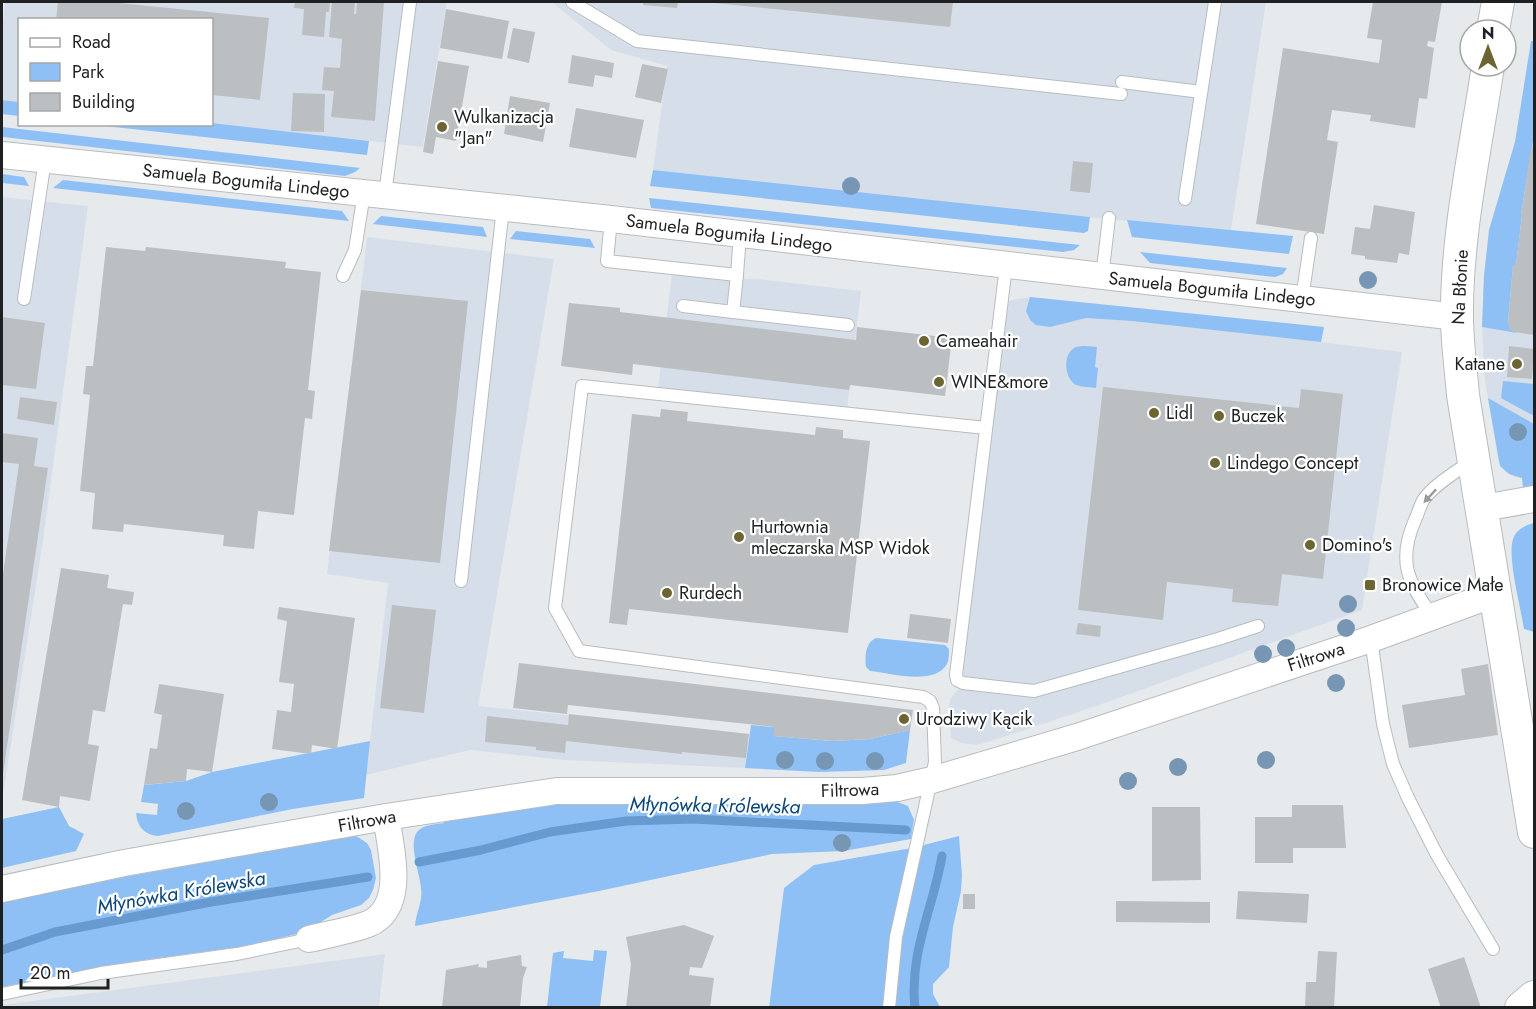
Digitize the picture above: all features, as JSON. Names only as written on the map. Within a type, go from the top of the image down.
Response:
[{"type":"street","points":[[1495,18],[1497,2]]},
{"type":"street","name":"Na Błonie","points":[[1486,78],[1462,240],[1457,317],[1463,395],[1497,593],[1534,832]]},
{"type":"street","name":"Samuela Bogumiła Lindego","points":[[2,155],[611,219],[1457,317]]},
{"type":"street","points":[[1483,508],[1534,500]]},
{"type":"street","name":"Filtrowa","points":[[2,889],[124,863],[386,817],[557,791],[861,791],[897,788],[932,780],[1077,737],[1433,618],[1497,593]]},
{"type":"street","points":[[309,939],[370,923],[387,910],[394,882],[386,817]]},
{"type":"street","points":[[1521,1008],[1534,997]]},
{"type":"lane","points":[[343,276],[355,250],[374,194],[410,2]]},
{"type":"lane","points":[[572,2],[637,41],[1121,88],[1202,92]]},
{"type":"lane","points":[[1185,199],[1215,2]]},
{"type":"lane","points":[[24,299],[45,160]]},
{"type":"lane","points":[[461,581],[503,208]]},
{"type":"lane","points":[[1102,277],[1109,218]]},
{"type":"lane","points":[[611,219],[608,261],[737,275]]},
{"type":"lane","points":[[733,312],[740,234]]},
{"type":"lane","points":[[1302,299],[1311,238]]},
{"type":"lane","points":[[1006,266],[957,680],[963,683],[1034,691],[1258,626]]},
{"type":"lane","points":[[683,306],[848,325]]},
{"type":"lane","points":[[889,1008],[896,937],[935,762],[933,708],[930,701],[924,697],[579,651],[555,608],[582,386],[986,428]]},
{"type":"lane","points":[[1433,618],[1416,594],[1407,571],[1405,545],[1424,499],[1474,459]]},
{"type":"lane","points":[[1371,639],[1383,723],[1393,764],[1437,855],[1493,949]]},
{"type":"lane","points":[[2,994],[101,973],[237,954],[309,939]]},
{"type":"shaded area","points":[[5,2],[447,2],[423,147],[213,123],[213,18],[18,18],[18,102],[2,100],[2,34]]},
{"type":"shaded area","points":[[534,2],[1266,2],[1231,230],[978,207],[653,170],[667,66],[611,50],[553,3]]},
{"type":"shaded area","points":[[1534,63],[1534,486],[1523,488],[1522,478],[1514,477],[1504,470],[1498,460],[1484,374],[1482,327],[1489,230],[1515,142]]},
{"type":"shaded area","points":[[2,197],[88,206],[43,541],[2,801]]},
{"type":"shaded area","points":[[367,237],[554,259],[478,706],[749,734],[745,768],[564,760],[470,750],[366,775],[388,583],[327,574]]},
{"type":"shaded area","points":[[672,273],[758,279],[861,291],[847,410],[658,388]]},
{"type":"shaded area","name":"Lindego Concept","points":[[1030,297],[1324,327],[1321,342],[1402,352],[1362,610],[1108,702],[991,741],[977,745],[961,743],[951,738],[950,699],[960,687],[1007,301]]},
{"type":"shaded area","points":[[385,954],[379,1007],[2,1007],[2,1005]]},
{"type":"green space","points":[[1531,41],[1534,41],[1534,135],[1521,214],[1516,265],[1513,266],[1508,321],[1510,329],[1517,333],[1482,327],[1484,276],[1489,230],[1515,142]]},
{"type":"green space","points":[[2,100],[18,102],[18,116],[2,114]]},
{"type":"green space","points":[[213,123],[369,141],[367,155],[105,126],[213,126]]},
{"type":"green space","points":[[2,127],[360,168],[345,176],[3,137]]},
{"type":"green space","points":[[653,170],[1090,217],[1088,231],[1084,233],[650,186]]},
{"type":"green space","points":[[2,174],[24,177],[29,186],[2,183]]},
{"type":"green space","points":[[63,180],[342,211],[349,221],[53,188]]},
{"type":"green space","points":[[649,198],[1080,245],[1074,250],[1063,252],[651,208]]},
{"type":"green space","points":[[381,216],[483,227],[487,237],[373,224]]},
{"type":"green space","points":[[1127,220],[1293,236],[1289,254],[1132,237]]},
{"type":"green space","points":[[516,231],[590,239],[595,248],[510,239]]},
{"type":"green space","points":[[1140,252],[1287,268],[1283,274],[1275,277],[1150,263]]},
{"type":"green space","points":[[1030,297],[1324,327],[1321,342],[1086,318],[1050,327],[1036,325],[1030,320],[1026,311]]},
{"type":"green space","points":[[1086,346],[1097,347],[1096,388],[1076,385],[1067,371],[1068,354],[1071,350]]},
{"type":"green space","points":[[1503,381],[1534,384],[1534,416],[1501,398]]},
{"type":"green space","points":[[1488,398],[1534,424],[1534,486],[1523,488],[1522,478],[1509,474],[1500,466]]},
{"type":"green space","points":[[1534,523],[1534,632],[1524,629],[1513,570],[1512,547],[1516,533]]},
{"type":"green space","points":[[876,638],[945,645],[949,649],[948,662],[941,671],[933,675],[912,677],[870,671],[866,667],[867,650],[872,640]]},
{"type":"green space","points":[[751,725],[775,727],[774,736],[832,741],[870,739],[910,730],[906,763],[884,770],[819,772],[745,768]]},
{"type":"green space","points":[[370,741],[364,798],[293,809],[158,836],[145,832],[138,822],[136,813],[157,815],[158,804],[141,802],[144,785],[186,781],[212,772]]},
{"type":"green space","points":[[895,801],[908,806],[914,820],[911,839],[844,851],[772,854],[599,891],[415,926],[421,893],[414,851],[415,837],[422,828],[444,823],[444,814],[558,802]]},
{"type":"green space","points":[[59,807],[69,826],[84,834],[76,851],[2,868],[2,819]]},
{"type":"green space","points":[[353,834],[367,843],[371,850],[376,878],[373,890],[369,898],[361,905],[332,915],[305,932],[247,946],[137,961],[2,987],[2,900]]},
{"type":"green space","points":[[959,836],[961,891],[953,927],[949,967],[933,984],[933,994],[940,1007],[769,1008],[784,888],[814,865],[912,848]]},
{"type":"green space","points":[[594,950],[607,951],[600,1007],[547,1007],[553,953],[564,951],[563,958],[593,961]]},
{"type":"building","points":[[58,2],[109,2],[269,18],[260,100],[213,95],[213,18],[56,18]]},
{"type":"building","points":[[295,2],[330,2],[329,12],[326,12],[324,37],[302,35],[304,9],[294,8]]},
{"type":"building","points":[[332,2],[355,2],[354,14],[356,14],[357,2],[384,2],[375,121],[331,117],[334,91],[322,90],[324,67],[340,68],[342,39],[329,37]]},
{"type":"building","points":[[643,2],[678,2],[677,8],[643,5]]},
{"type":"building","points":[[715,2],[953,2],[950,27]]},
{"type":"building","points":[[1373,2],[1442,2],[1435,42],[1428,41],[1427,46],[1434,48],[1427,99],[1419,98],[1415,128],[1370,121],[1371,115],[1332,110],[1327,140],[1338,142],[1324,234],[1256,224],[1283,48],[1379,63],[1382,40],[1367,38]]},
{"type":"building","points":[[446,9],[509,21],[502,59],[440,48]]},
{"type":"building","points":[[513,28],[535,32],[529,63],[507,58]]},
{"type":"building","points":[[572,55],[614,63],[612,78],[595,75],[593,87],[568,83]]},
{"type":"building","points":[[438,61],[469,66],[456,141],[436,137],[433,154],[423,152]]},
{"type":"building","points":[[642,64],[668,69],[661,103],[635,97]]},
{"type":"building","points":[[293,93],[325,94],[324,132],[291,131]]},
{"type":"building","points":[[510,96],[550,103],[543,142],[504,134]]},
{"type":"building","points":[[576,108],[644,120],[636,158],[569,147]]},
{"type":"building","points":[[1533,144],[1534,335],[1515,332],[1510,329],[1508,323],[1513,265],[1516,265],[1521,215]]},
{"type":"building","points":[[1073,161],[1093,163],[1090,193],[1070,191]]},
{"type":"building","points":[[1374,205],[1415,212],[1409,255],[1399,253],[1397,263],[1365,259],[1365,256],[1351,254],[1355,227],[1370,229]]},
{"type":"building","points":[[106,247],[145,251],[146,247],[286,262],[285,268],[321,272],[308,390],[315,391],[312,419],[305,418],[294,515],[258,511],[254,549],[223,546],[224,535],[124,524],[123,532],[92,529],[95,493],[80,491],[90,395],[83,394],[86,366],[93,366]]},
{"type":"building","points":[[361,290],[468,301],[440,563],[329,551]]},
{"type":"building","points":[[569,303],[620,308],[620,312],[856,340],[857,327],[952,338],[945,396],[850,385],[849,390],[633,364],[632,375],[561,366]]},
{"type":"building","points":[[2,317],[45,323],[36,389],[2,385]]},
{"type":"building","points":[[1509,346],[1534,349],[1532,379],[1507,377]]},
{"type":"building","name":"Lindego Concept","points":[[1103,387],[1299,408],[1301,389],[1343,394],[1323,579],[1282,574],[1278,606],[1232,602],[1233,589],[1167,582],[1163,620],[1078,610]]},
{"type":"building","points":[[20,397],[57,402],[54,425],[17,419]]},
{"type":"building","name":"Hurtownia mleczarska MSP Widok","points":[[661,409],[688,412],[687,421],[815,435],[816,427],[843,430],[843,438],[870,441],[848,633],[629,609],[627,625],[609,623],[632,414],[660,417]]},
{"type":"building","points":[[2,433],[38,438],[34,466],[48,468],[3,774],[2,581],[19,464],[2,462]]},
{"type":"building","points":[[61,568],[109,575],[107,588],[134,592],[132,605],[123,604],[105,712],[93,710],[88,744],[99,746],[90,801],[60,796],[59,807],[22,800]]},
{"type":"building","points":[[392,605],[436,610],[424,713],[380,708]]},
{"type":"building","points":[[279,607],[355,618],[337,749],[312,745],[311,754],[272,749],[277,710],[291,712],[294,684],[279,682],[287,621],[277,619]]},
{"type":"building","points":[[910,614],[951,619],[948,643],[907,638]]},
{"type":"building","points":[[1078,623],[1101,626],[1100,637],[1076,634]]},
{"type":"building","points":[[519,663],[913,710],[910,730],[870,739],[832,741],[773,736],[775,727],[568,705],[567,714],[513,708]]},
{"type":"building","points":[[1488,664],[1498,735],[1409,748],[1402,705],[1465,695],[1461,669]]},
{"type":"building","points":[[159,684],[224,694],[212,772],[187,769],[186,781],[144,785],[150,748],[157,749],[162,715],[154,713]]},
{"type":"building","points":[[569,714],[749,734],[746,758],[682,752],[682,754],[566,741],[565,753],[536,750],[536,747],[485,742],[487,716],[568,725]]},
{"type":"building","points":[[1292,805],[1343,805],[1346,848],[1293,848],[1293,863],[1255,863],[1255,817],[1292,817]]},
{"type":"building","points":[[1152,807],[1200,807],[1201,880],[1152,881]]},
{"type":"building","points":[[1238,891],[1309,894],[1307,923],[1236,919]]},
{"type":"building","points":[[963,894],[975,894],[975,909],[963,909]]},
{"type":"building","points":[[1116,901],[1210,902],[1210,923],[1116,922]]},
{"type":"building","points":[[684,925],[714,936],[702,968],[690,967],[689,975],[714,978],[710,1008],[626,1008],[631,964],[626,937]]},
{"type":"building","points":[[1318,951],[1337,952],[1334,1008],[1305,1008],[1306,982],[1316,982]]},
{"type":"building","points":[[521,955],[522,966],[527,967],[523,978],[520,1008],[442,1008],[446,970],[479,964],[478,967],[487,968],[487,961]]},
{"type":"building","points":[[1464,957],[1481,1008],[1441,1008],[1428,969]]},
{"type":"waterway","name":"Młynówka Królewska","points":[[419,862],[481,850],[550,832],[626,821],[693,819],[906,830]]},
{"type":"waterway","points":[[915,1008],[915,968],[942,856]]},
{"type":"waterway","name":"Młynówka Królewska","points":[[2,950],[55,932],[211,902],[368,877]]},
{"type":"place","name":"Wulkanizacja \"Jan\"","points":[[442,127]]},
{"type":"place","name":"Cameahair","points":[[924,341]]},
{"type":"place","name":"Katane","points":[[1517,364]]},
{"type":"place","name":"WINE&more","points":[[939,382]]},
{"type":"place","name":"Lidl","points":[[1154,413]]},
{"type":"place","name":"Buczek","points":[[1219,416]]},
{"type":"place","name":"Lindego Concept","points":[[1215,463]]},
{"type":"place","name":"Hurtownia mleczarska MSP Widok","points":[[739,537]]},
{"type":"place","name":"Domino's","points":[[1310,545]]},
{"type":"place","name":"Bronowice Małe","points":[[1370,585]]},
{"type":"place","name":"Rurdech","points":[[667,593]]},
{"type":"place","name":"Urodziwy Kącik","points":[[904,719]]}]
